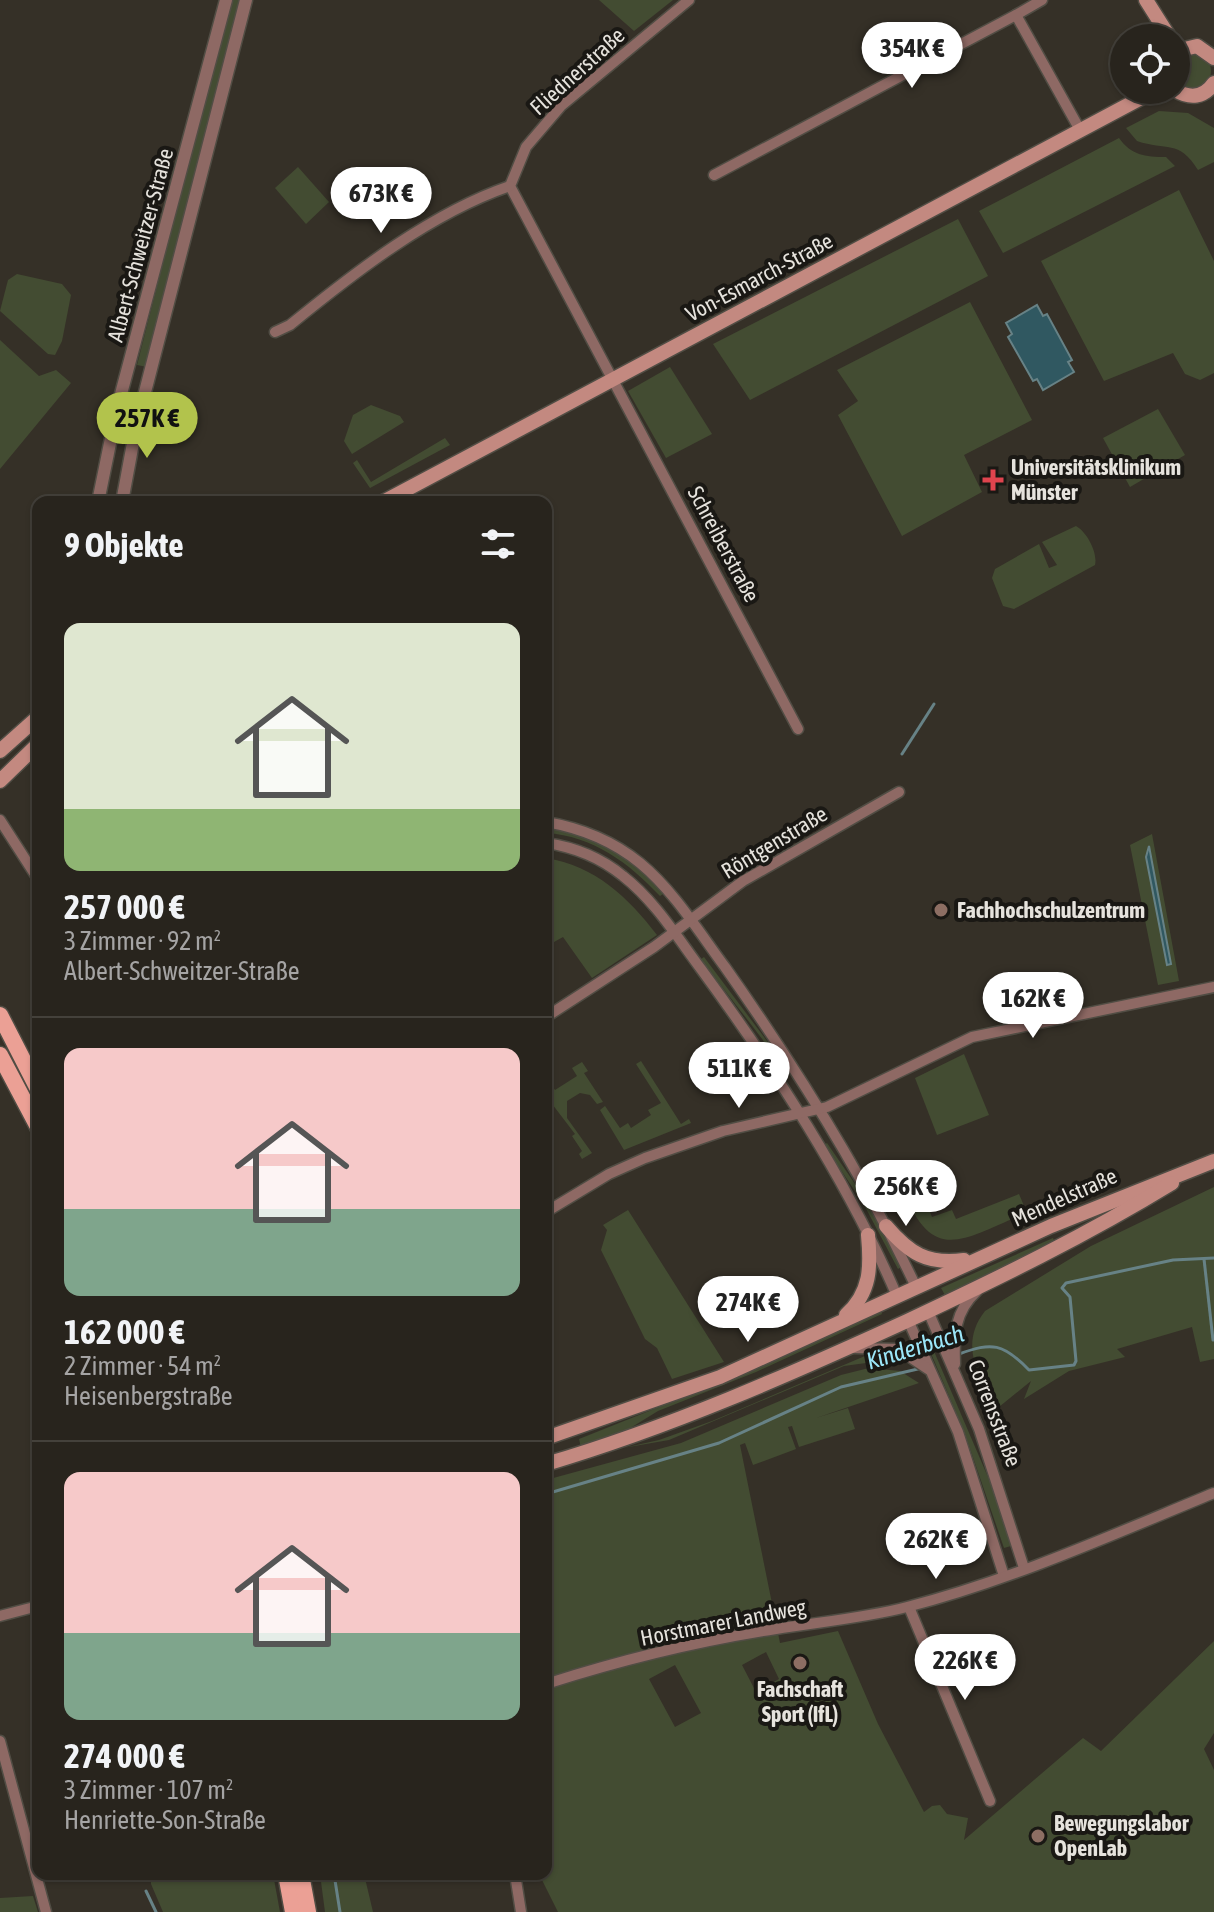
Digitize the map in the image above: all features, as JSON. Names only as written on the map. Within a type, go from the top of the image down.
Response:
[{"type":"main road","points":[[1146,0],[1161,24]]},
{"type":"main road","points":[[1190,46],[1197,46],[1214,58]]},
{"type":"main road","points":[[1190,95],[1213,88]]},
{"type":"main road","name":"Von-Esmarch-Straße","points":[[394,496],[1129,104]]},
{"type":"main road","points":[[0,751],[32,722]]},
{"type":"main road","points":[[0,781],[32,750]]},
{"type":"main road","points":[[0,1015],[32,1077]]},
{"type":"main road","points":[[0,1055],[32,1116]]},
{"type":"main road","name":"Mendelstraße","points":[[552,1462],[728,1402],[848,1348],[988,1282],[1214,1161]]},
{"type":"main road","name":"Mendelstraße","points":[[552,1436],[695,1387],[979,1258],[1147,1185],[1189,1172]]},
{"type":"main road","points":[[886,1226],[906,1249],[923,1259],[945,1262],[979,1258]]},
{"type":"main road","points":[[837,1323],[857,1304],[867,1286],[870,1266],[868,1235]]},
{"type":"main road","name":"Corrensstraße","points":[[916,1287],[928,1311]]},
{"type":"main road","name":"Corrensstraße","points":[[897,1296],[908,1320]]},
{"type":"main road","points":[[287,1880],[293,1912]]},
{"type":"main road","points":[[302,1880],[308,1912]]},
{"type":"street","name":"Albert-Schweitzer-Straße","points":[[99,496],[117,409],[226,0]]},
{"type":"street","name":"Albert-Schweitzer-Straße","points":[[123,496],[140,414],[246,0]]},
{"type":"street","name":"Fliednerstraße","points":[[510,186],[526,147],[561,106],[689,0]]},
{"type":"street","points":[[714,175],[1042,0]]},
{"type":"street","points":[[1016,15],[1080,130]]},
{"type":"street","points":[[275,332],[290,325],[377,257],[490,193],[510,186],[613,379]]},
{"type":"street","name":"Schreiberstraße","points":[[613,379],[798,729]]},
{"type":"street","points":[[117,409],[140,414]]},
{"type":"street","name":"Röntgenstraße","points":[[674,932],[743,881],[899,792]]},
{"type":"street","points":[[0,820],[32,870]]},
{"type":"street","name":"Corrensstraße","points":[[552,824],[590,834],[633,858],[660,882],[691,920],[820,1110],[886,1226],[916,1287]]},
{"type":"street","name":"Corrensstraße","points":[[552,845],[590,856],[617,871],[644,895],[674,932],[741,1026],[798,1114],[868,1235],[897,1296]]},
{"type":"street","points":[[552,1013],[674,932]]},
{"type":"street","points":[[552,1208],[609,1174],[654,1154],[723,1131],[820,1110],[972,1037],[1214,987]]},
{"type":"street","name":"Mendelstraße","points":[[950,1349],[963,1307],[988,1282]]},
{"type":"street","name":"Corrensstraße","points":[[928,1311],[950,1349],[998,1479],[1024,1568]]},
{"type":"street","name":"Corrensstraße","points":[[908,1320],[974,1476],[1004,1576]]},
{"type":"street","points":[[848,1348],[888,1347],[923,1359]]},
{"type":"street","name":"Horstmarer Landweg","points":[[552,1682],[655,1653],[909,1607],[1004,1576],[1214,1493]]},
{"type":"street","points":[[909,1607],[990,1801]]},
{"type":"street","points":[[0,1616],[32,1608]]},
{"type":"street","points":[[0,1741],[32,1860]]},
{"type":"street","points":[[37,1880],[46,1912]]},
{"type":"street","points":[[516,1880],[521,1912]]},
{"type":"green space","points":[[230,0],[241,0],[147,367],[137,365]]},
{"type":"green space","points":[[599,0],[673,0],[634,31]]},
{"type":"green space","points":[[1190,54],[1200,55],[1209,64],[1209,78],[1200,87],[1190,88]]},
{"type":"green space","points":[[1159,111],[1188,113],[1214,128],[1214,162],[1198,170],[1185,154],[1137,141],[1126,128]]},
{"type":"green space","points":[[1119,138],[1134,151],[1166,157],[1175,166],[1003,253],[979,211]]},
{"type":"green space","points":[[298,167],[329,202],[306,224],[275,188]]},
{"type":"green space","points":[[1179,190],[1214,261],[1214,373],[1200,380],[1185,374],[1173,353],[1104,381],[1041,261]]},
{"type":"green space","points":[[958,219],[988,276],[750,400],[713,344]]},
{"type":"green space","points":[[17,274],[62,284],[71,295],[62,341],[55,355],[48,354],[0,311],[8,280]]},
{"type":"green space","points":[[970,302],[1032,420],[964,455],[982,492],[902,536],[838,415],[858,401],[837,370]]},
{"type":"green space","points":[[0,340],[39,376],[56,370],[71,383],[0,469]]},
{"type":"green space","points":[[670,367],[712,434],[666,458],[628,391]]},
{"type":"green space","points":[[371,405],[400,416],[404,422],[352,454],[344,441],[353,415]]},
{"type":"green space","points":[[1158,409],[1185,455],[1130,487],[1103,438]]},
{"type":"green space","points":[[445,438],[450,445],[370,488],[353,463],[357,460],[371,482]]},
{"type":"green space","points":[[1076,526],[1091,543],[1095,565],[1014,609],[1003,606],[992,578],[995,569],[1039,544],[1049,568],[1057,565],[1042,542]]},
{"type":"green space","points":[[552,829],[580,836],[611,850],[652,881],[663,894],[660,896],[609,853],[552,834]]},
{"type":"green space","points":[[1152,834],[1179,981],[1158,985],[1130,845]],"holes":[[[1149,848],[1171,963],[1167,965],[1146,857]]]},
{"type":"green space","points":[[552,859],[580,868],[609,885],[657,935],[592,978],[563,937],[554,942]]},
{"type":"green space","points":[[704,957],[785,1065],[782,1067],[711,973],[701,959]]},
{"type":"green space","points":[[964,1054],[989,1115],[937,1135],[915,1078]]},
{"type":"green space","points":[[641,1061],[681,1124],[689,1119],[691,1123],[624,1150],[600,1110],[605,1106],[620,1128],[628,1123],[631,1128],[651,1115],[648,1110],[661,1103],[636,1064]]},
{"type":"green space","points":[[582,1062],[588,1071],[584,1073],[603,1102],[597,1104],[590,1095],[580,1093],[567,1101],[567,1118],[592,1153],[582,1159],[579,1154],[582,1151],[572,1136],[575,1134],[552,1104],[552,1086],[555,1090],[577,1076],[572,1068]]},
{"type":"green space","points":[[827,1143],[864,1197],[901,1267],[898,1269],[863,1203],[824,1145]]},
{"type":"green space","points":[[919,1185],[932,1217],[952,1210],[956,1219],[1019,1194],[1027,1213],[969,1237],[953,1240],[940,1238],[927,1230],[903,1190]]},
{"type":"green space","points":[[1214,1187],[1214,1359],[1200,1362],[1192,1327],[1117,1349],[1125,1357],[1069,1371],[1024,1399],[1031,1381],[994,1411],[972,1349],[977,1324],[985,1311],[1091,1246]]},
{"type":"green space","points":[[628,1210],[724,1362],[672,1379],[657,1348],[645,1339],[601,1250],[607,1230],[603,1225]]},
{"type":"green space","points":[[1053,1238],[1055,1243],[946,1297],[941,1288]]},
{"type":"green space","points":[[881,1310],[882,1314],[756,1372],[658,1411],[619,1435],[581,1448],[579,1439],[759,1367]]},
{"type":"green space","points":[[927,1335],[997,1498],[1011,1546],[1004,1548],[964,1431],[924,1337]]},
{"type":"green space","points":[[872,1353],[889,1354],[888,1360],[844,1366],[669,1440],[623,1448],[659,1440],[712,1421]]},
{"type":"green space","points":[[869,1368],[900,1371],[919,1383],[816,1418],[848,1408],[855,1429],[799,1447],[792,1426],[788,1427],[796,1449],[753,1465],[745,1443],[740,1445],[780,1643],[838,1631],[878,1724],[924,1812],[940,1805],[947,1814],[968,1818],[964,1840],[1083,1738],[1101,1751],[1214,1641],[1214,1733],[1204,1749],[1214,1770],[1214,1912],[558,1912],[542,1880],[552,1880],[552,1478],[681,1443],[841,1375]],"holes":[[[766,1652],[779,1679],[756,1692],[742,1665]],[[675,1665],[701,1713],[675,1727],[649,1679]]]},
{"type":"green space","points":[[151,1880],[274,1880],[280,1912],[163,1912]]},
{"type":"green space","points":[[321,1880],[365,1880],[373,1912],[325,1912]]},
{"type":"green space","points":[[33,1896],[38,1912],[0,1912],[0,1898]]},
{"type":"water","points":[[1037,305],[1043,316],[1047,314],[1072,360],[1068,362],[1074,372],[1043,390],[1037,379],[1033,381],[1008,337],[1012,334],[1006,323]]},
{"type":"water","points":[[1149,846],[1171,964],[1167,965],[1146,857]]},
{"type":"waterway","points":[[902,754],[934,704]]},
{"type":"waterway","name":"Kinderbach","points":[[959,1354],[997,1347],[1012,1354],[1029,1370],[1074,1365],[1070,1297],[1062,1288],[1066,1283],[1173,1260],[1214,1258]]},
{"type":"waterway","points":[[1204,1259],[1213,1340]]},
{"type":"waterway","name":"Kinderbach","points":[[552,1492],[719,1443],[841,1387],[922,1368]]},
{"type":"waterway","name":"Kinderbach","points":[[335,1880],[340,1912]]},
{"type":"waterway","points":[[146,1891],[156,1912]]},
{"type":"place","name":"Universitätsklinikum Münster","points":[[993,480]]},
{"type":"place","name":"Fachhochschulzentrum","points":[[941,910]]},
{"type":"place","name":"Fachschaft Sport (IfL)","points":[[800,1663]]},
{"type":"place","name":"Bewegungslabor OpenLab","points":[[1038,1836]]}]
